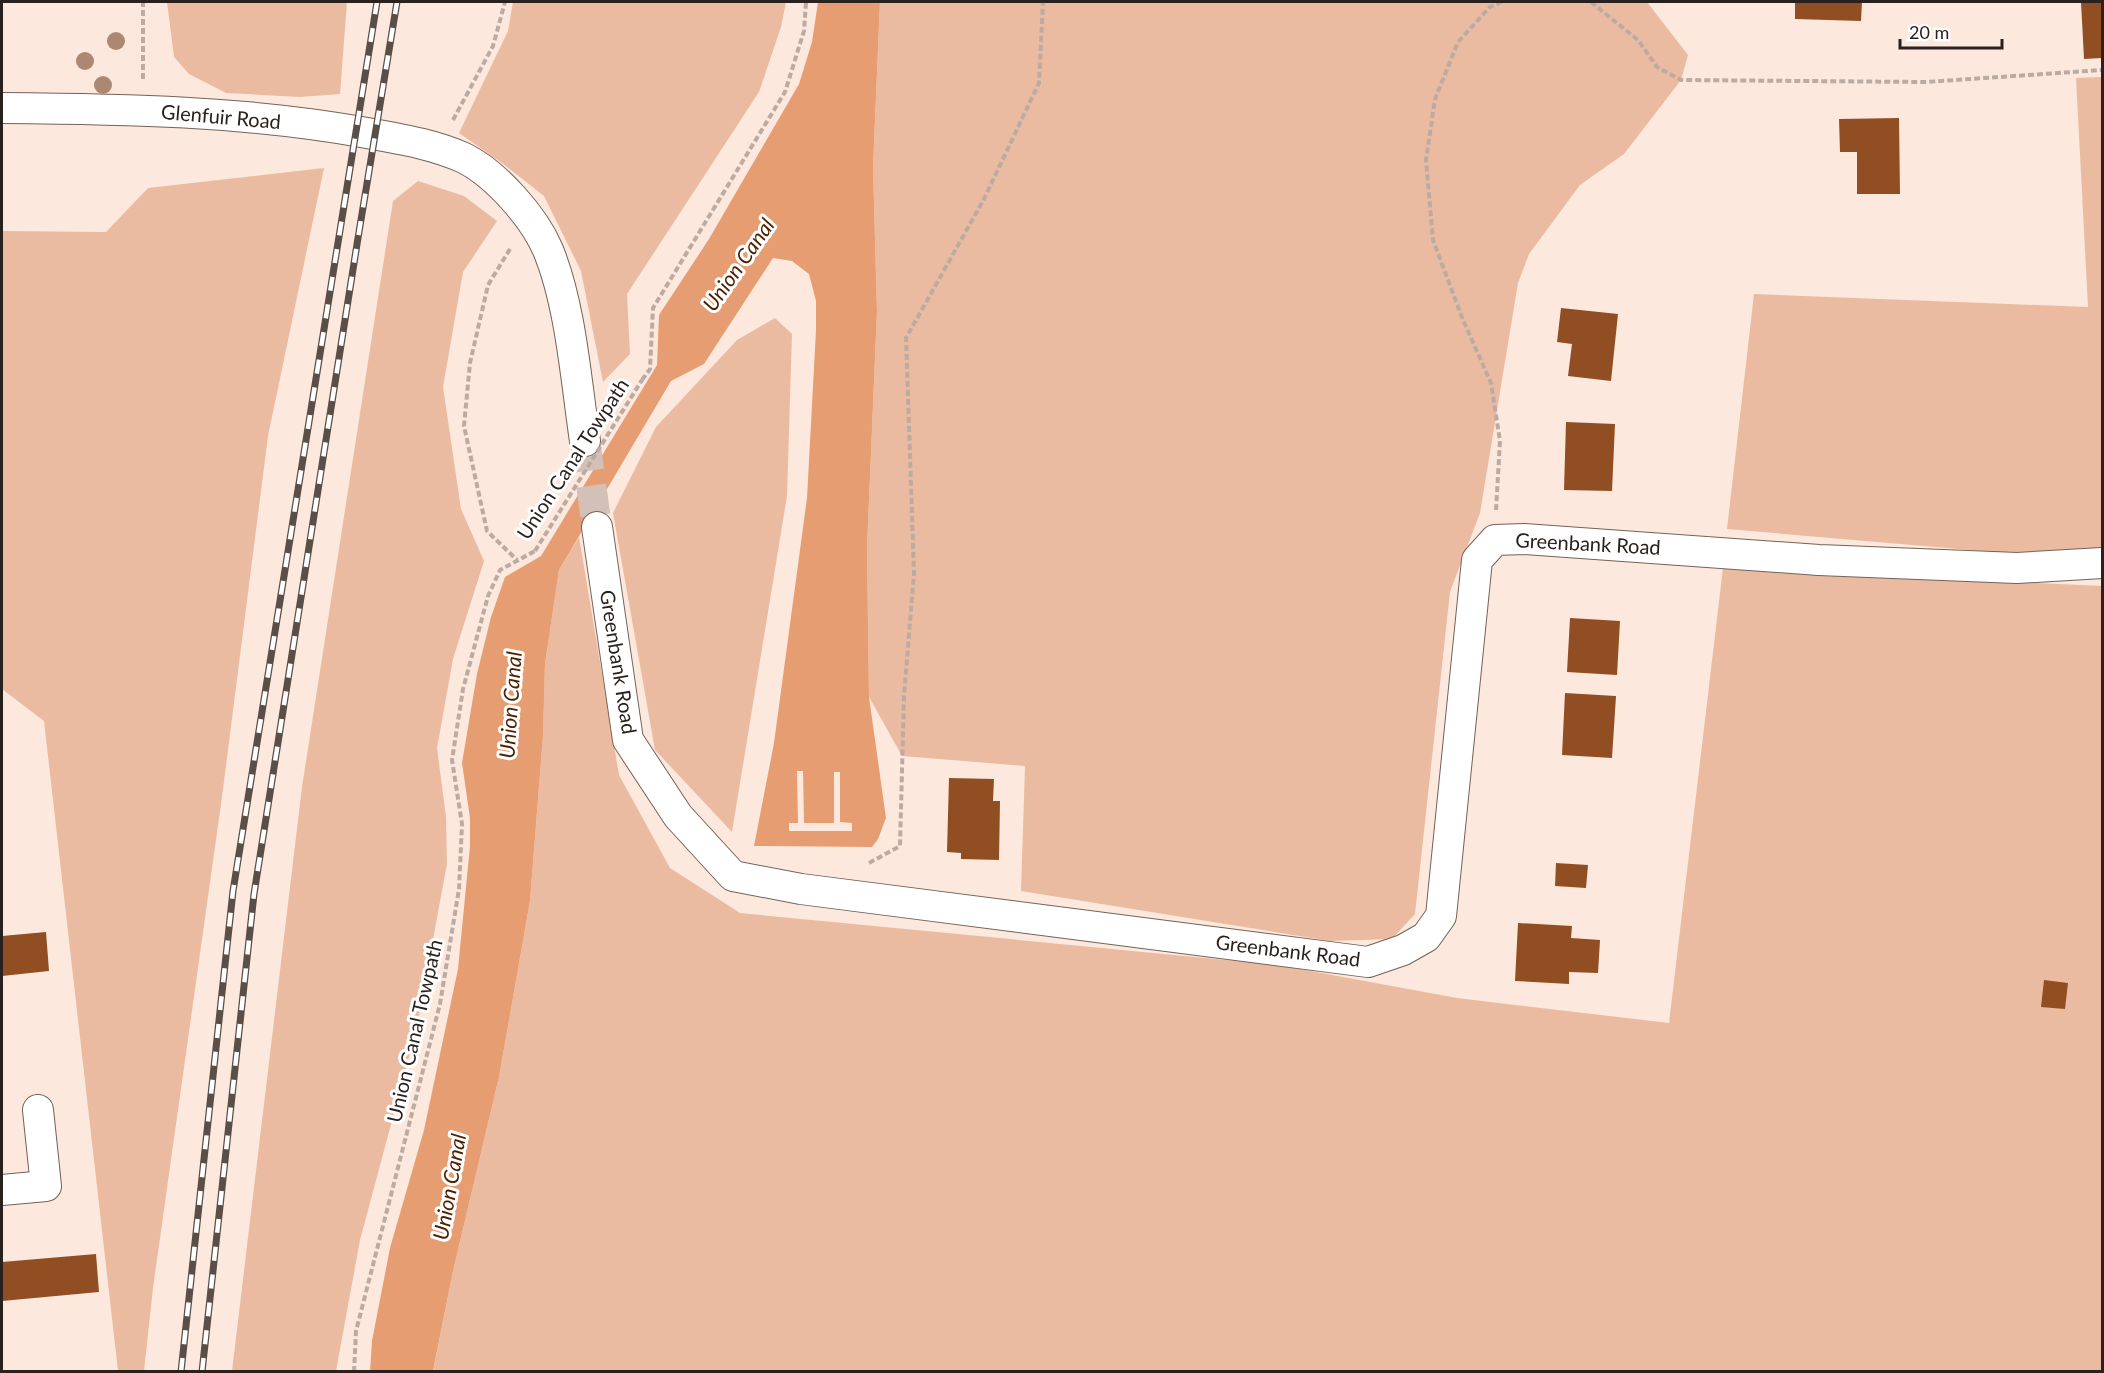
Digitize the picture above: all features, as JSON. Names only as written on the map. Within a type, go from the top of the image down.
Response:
[{"type":"street","name":"Glenfuir Road","points":[[2,108],[143,110],[256,118],[340,128],[438,147]]},
{"type":"street","points":[[438,147],[466,159],[491,177],[530,218],[548,249],[563,295],[585,441]]},
{"type":"street","name":"Greenbank Road","points":[[597,527],[628,740],[678,816],[734,876],[801,889],[1368,962],[1402,950],[1426,937],[1441,916],[1477,560],[1495,540],[1524,539],[1819,560],[2017,568],[2103,563]]},
{"type":"street","points":[[2,1190],[46,1186],[38,1110]]},
{"type":"path","points":[[143,2],[143,110]]},
{"type":"path","points":[[438,147],[493,46],[505,2]]},
{"type":"path","name":"Union Canal Towpath","points":[[354,1371],[356,1331],[440,1004],[457,901],[462,824],[452,760],[463,689],[488,596],[500,570],[535,551],[650,369],[653,308],[785,92],[804,31],[806,2]]},
{"type":"path","points":[[861,864],[873,863],[900,846],[903,696],[914,573],[906,338],[984,199],[1039,83],[1043,2]]},
{"type":"path","points":[[1495,540],[1500,441],[1491,383],[1463,320],[1433,240],[1426,160],[1435,99],[1458,42],[1490,7],[1502,2]]},
{"type":"path","points":[[1591,2],[1638,40],[1657,67],[1681,80],[1926,82],[2103,70]]},
{"type":"path","points":[[518,561],[487,531],[464,426],[470,363],[488,285],[530,218]]},
{"type":"shaded area","points":[[167,2],[347,2],[340,94],[300,97],[226,93],[189,74],[174,57]]},
{"type":"shaded area","points":[[513,2],[786,2],[781,27],[759,92],[627,294],[630,354],[603,382],[581,271],[544,196],[459,133],[508,31]]},
{"type":"shaded area","points":[[880,2],[1647,2],[1688,55],[1681,80],[1624,154],[1580,185],[1529,254],[1518,283],[1480,513],[1450,592],[1415,914],[1392,939],[1330,941],[1021,891],[1025,766],[902,756],[869,697],[867,547],[877,311],[873,168]]},
{"type":"shaded area","points":[[2102,77],[2102,549],[2017,554],[1727,529],[1754,294],[2088,307],[2076,78]]},
{"type":"shaded area","points":[[324,168],[268,436],[222,797],[153,1288],[144,1371],[118,1371],[44,721],[2,689],[2,231],[106,232],[148,188]]},
{"type":"shaded area","points":[[418,181],[464,196],[497,221],[463,272],[443,387],[461,509],[484,561],[453,659],[437,748],[446,817],[447,864],[416,1031],[360,1240],[336,1371],[232,1371],[302,787],[393,201]]},
{"type":"shaded area","points":[[775,318],[792,334],[787,496],[732,832],[655,750],[613,513],[656,427],[737,340]]},
{"type":"shaded area","points":[[579,537],[619,775],[670,868],[740,913],[1278,965],[1457,998],[1669,1023],[1723,568],[2102,586],[2102,1371],[433,1372],[453,1271],[499,1077],[530,901],[543,736],[545,664],[559,570]]},
{"type":"water","name":"Union Canal","points":[[818,2],[880,2],[873,168],[877,311],[867,547],[869,697],[886,818],[878,839],[872,847],[754,846],[774,743],[807,498],[816,330],[816,301],[809,274],[792,261],[773,258],[704,364],[671,381],[559,570],[545,664],[543,736],[530,901],[499,1077],[453,1271],[433,1371],[370,1372],[372,1341],[390,1248],[424,1130],[458,969],[470,846],[470,818],[462,763],[477,674],[491,617],[505,577],[541,556],[657,365],[659,315],[709,239],[799,84],[812,42]]},
{"type":"pier","points":[[797,771],[803,771],[804,823],[834,823],[834,772],[840,772],[840,822],[852,823],[852,831],[789,831],[789,823],[798,823]]},
{"type":"building","points":[[1795,2],[1862,2],[1861,21],[1795,19]]},
{"type":"building","points":[[2081,2],[2102,2],[2102,58],[2084,59]]},
{"type":"building","points":[[1899,118],[1900,194],[1857,194],[1857,152],[1840,152],[1839,119]]},
{"type":"building","points":[[1561,308],[1618,314],[1611,381],[1568,376],[1572,344],[1557,342]]},
{"type":"building","points":[[1566,422],[1615,424],[1612,491],[1564,490]]},
{"type":"building","points":[[1570,618],[1620,621],[1617,675],[1567,672]]},
{"type":"building","points":[[1565,693],[1616,696],[1612,758],[1562,755]]},
{"type":"building","points":[[949,778],[994,779],[993,801],[1000,801],[999,860],[961,859],[961,853],[947,852]]},
{"type":"building","points":[[1556,863],[1588,865],[1586,888],[1555,886]]},
{"type":"building","points":[[1518,923],[1572,926],[1571,938],[1600,940],[1598,973],[1569,972],[1569,984],[1515,981]]},
{"type":"building","points":[[46,932],[49,971],[2,976],[2,936]]},
{"type":"building","points":[[2044,980],[2068,983],[2065,1009],[2041,1007]]},
{"type":"building","points":[[96,1254],[99,1292],[2,1301],[2,1262]]},
{"type":"tunnel","points":[[585,441],[597,527]]},
{"type":"railway","points":[[181,1372],[233,891],[377,2]]},
{"type":"railway","points":[[202,1372],[254,894],[397,2]]}]
